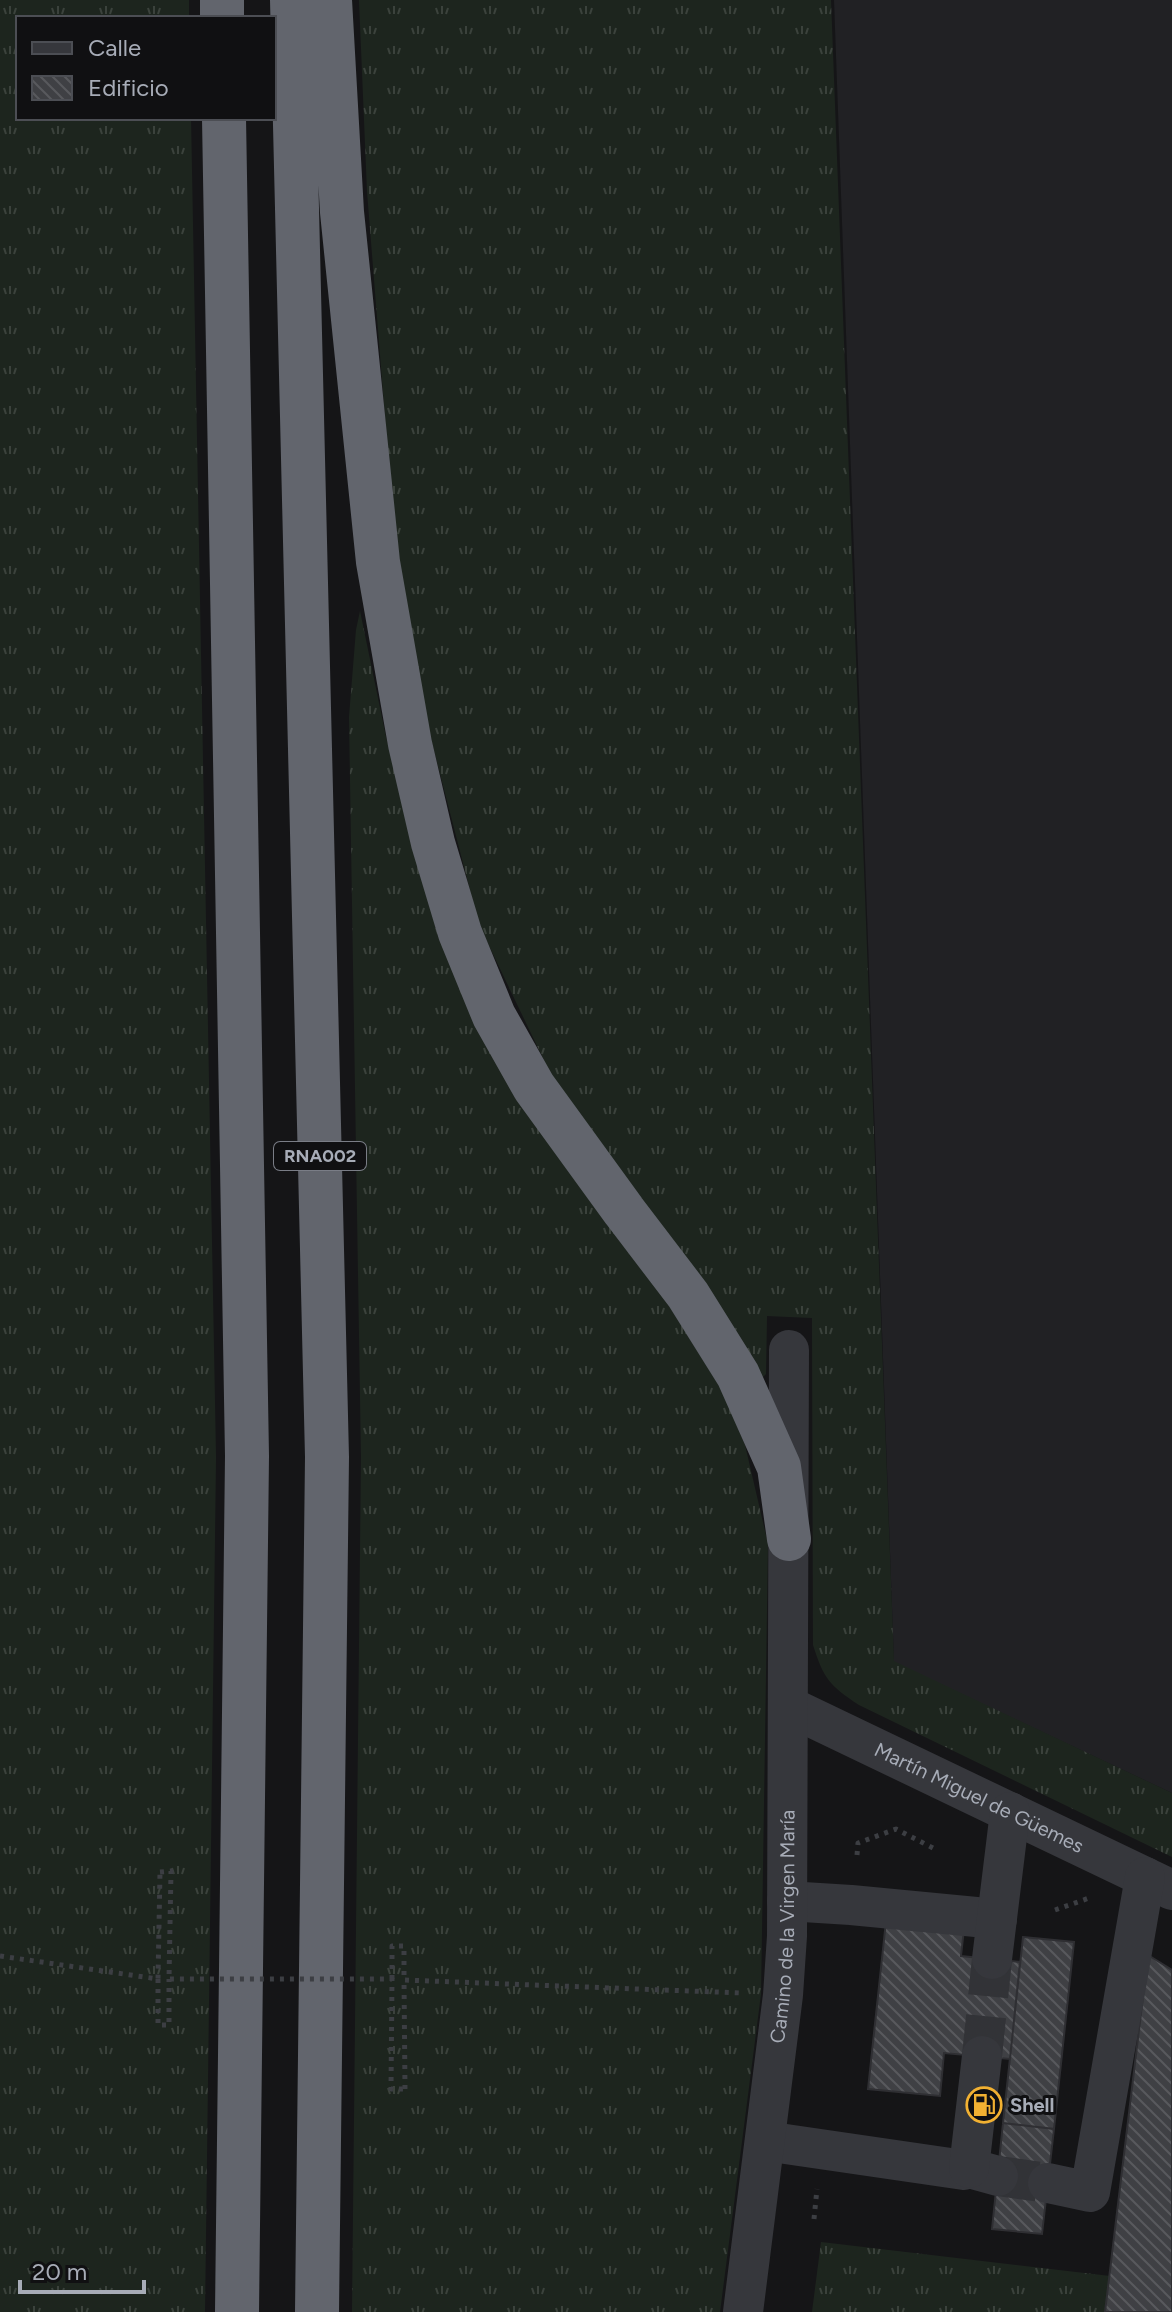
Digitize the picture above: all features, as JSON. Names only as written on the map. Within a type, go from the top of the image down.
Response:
[{"type":"highway","name":"RNA002","points":[[292,0],[327,1457],[317,2312]]},
{"type":"highway","points":[[330,0],[342,212],[378,562],[410,744],[433,843],[471,961],[494,1016],[534,1087],[688,1295],[738,1375],[779,1467],[789,1539]]},
{"type":"highway","points":[[224,120],[247,1456],[237,2312]]},
{"type":"street","name":"Camino de la Virgen María","points":[[743,2312],[783,1995],[787,1901],[789,1350]]},
{"type":"street","name":"Martín Miguel de Güemes","points":[[788,1706],[1158,1883]]},
{"type":"street","points":[[992,1959],[1010,1812]]},
{"type":"street","points":[[1048,2183],[1090,2192],[1158,1883]]},
{"type":"street","points":[[787,1901],[997,1919]]},
{"type":"street","points":[[765,2141],[984,2172],[982,2056]]},
{"type":"path","points":[[857,1855],[858,1843],[896,1829],[933,1848]]},
{"type":"path","points":[[171,1871],[169,2025],[158,2025],[158,1979],[160,1872],[171,1871]]},
{"type":"path","points":[[392,1946],[404,1946],[405,2089],[391,2089],[392,1979],[392,1946]]},
{"type":"path","points":[[0,1956],[158,1979]]},
{"type":"path","points":[[169,1979],[392,1979]]},
{"type":"path","points":[[404,1980],[783,1995]]},
{"type":"shaded area","points":[[834,0],[1172,0],[1172,1793],[894,1662]]},
{"type":"green space","points":[[0,0],[189,0],[189,16],[16,16],[16,120],[191,120],[216,1457],[205,2312],[0,2312]]},
{"type":"green space","points":[[359,0],[831,0],[894,1661],[1172,1793],[1172,1857],[859,1705],[829,1680],[813,1645],[812,1318],[767,1316],[766,1374],[762,1378],[552,1077],[479,925],[429,731],[396,556],[367,191]]},
{"type":"green space","points":[[360,611],[386,737],[440,941],[718,1381],[745,1445],[768,1544],[761,1994],[720,2312],[352,2312],[361,1457],[349,717]]},
{"type":"green space","points":[[821,2242],[1110,2276],[1105,2312],[812,2312]]},
{"type":"building","points":[[886,1921],[964,1929],[961,1956],[1020,1962],[1010,2059],[944,2053],[940,2096],[868,2089]]},
{"type":"building","points":[[1023,1937],[1074,1942],[1054,2129],[1003,2123]]},
{"type":"building","points":[[1148,1955],[1172,1970],[1172,2312],[1105,2312]]},
{"type":"building","points":[[1003,2123],[1054,2129],[1042,2234],[992,2229]]},
{"type":"tunnel","points":[[982,2056],[992,1959]]},
{"type":"tunnel","points":[[998,2176],[1048,2183]]},
{"type":"place","name":"Shell","points":[[984,2105]]}]
